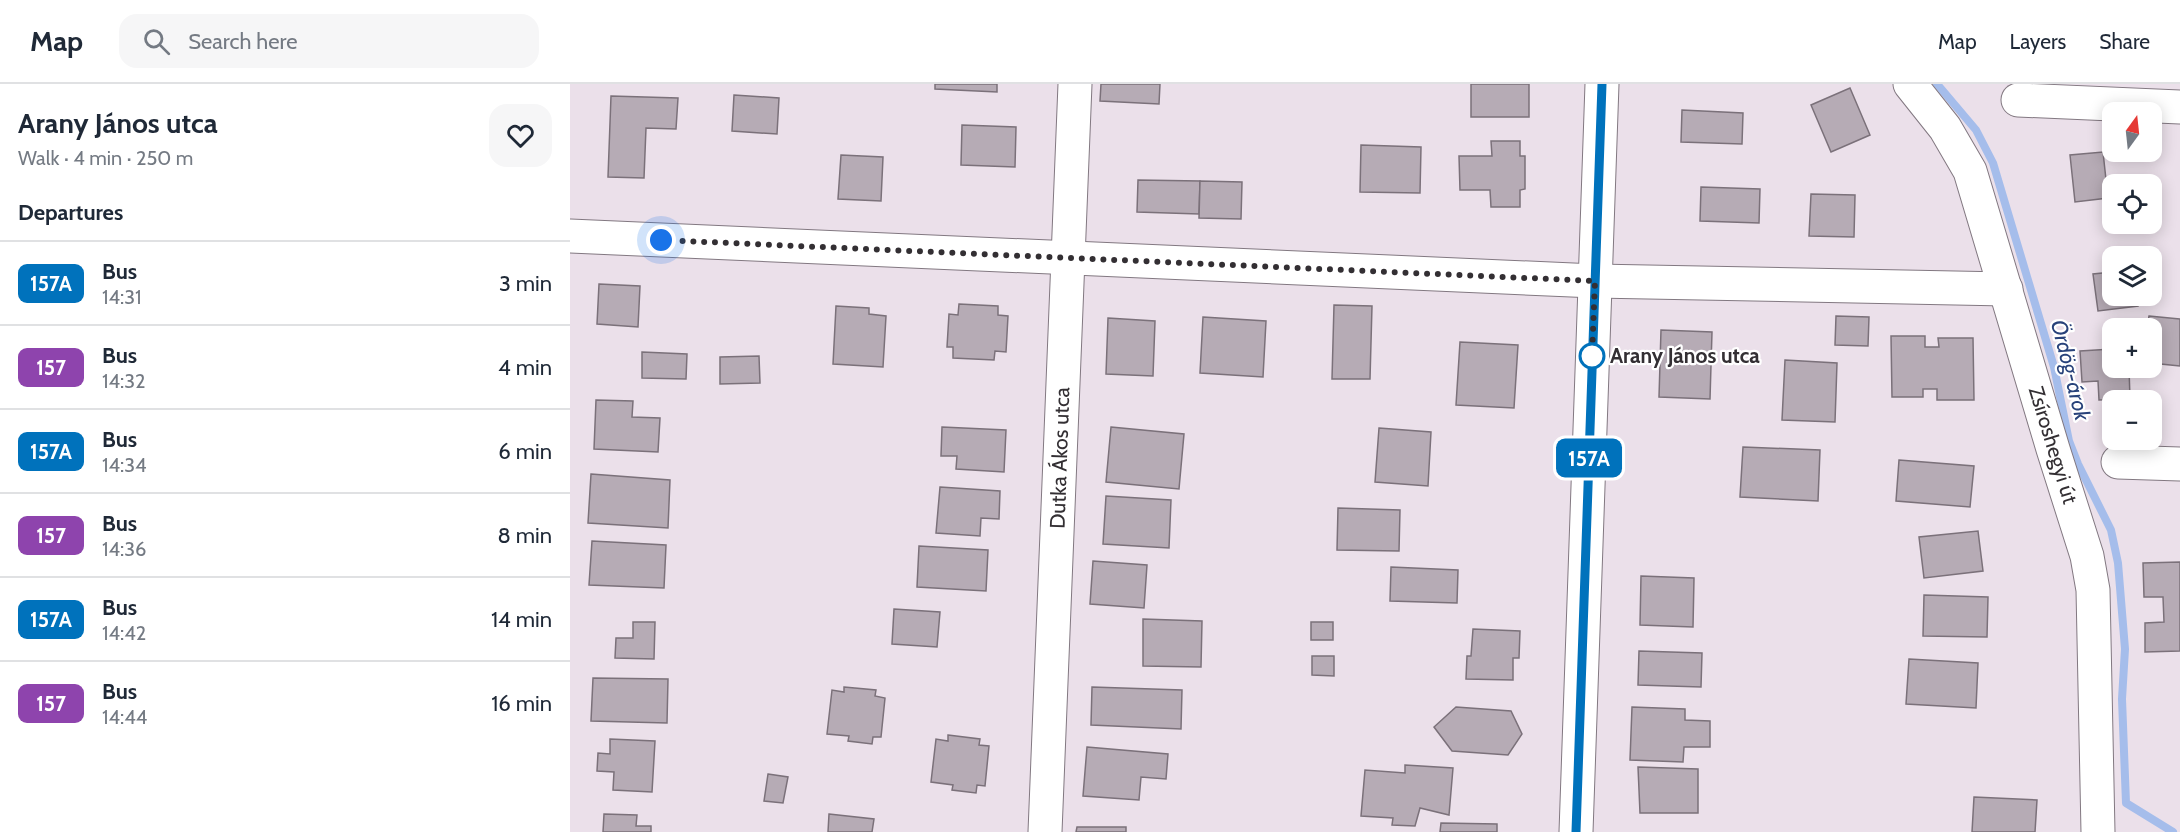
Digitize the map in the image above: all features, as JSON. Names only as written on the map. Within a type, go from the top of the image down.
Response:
[{"type":"street","name":"Dutka Ákos utca","points":[[1045,832],[1075,84]]},
{"type":"street","points":[[1576,832],[1602,84]]},
{"type":"street","name":"Zsíroshegyi út","points":[[1910,84],[1958,148],[1970,171],[2091,572],[2098,832]]},
{"type":"street","points":[[2018,100],[2180,107]]},
{"type":"street","points":[[570,236],[1595,281],[2006,289]]},
{"type":"street","points":[[2118,462],[2180,464]]},
{"type":"building","points":[[935,84],[997,84],[997,92],[935,89]]},
{"type":"building","points":[[1101,84],[1160,84],[1159,104],[1100,101]]},
{"type":"building","points":[[1471,84],[1529,84],[1529,117],[1471,117]]},
{"type":"building","points":[[1850,88],[1870,135],[1831,152],[1811,105]]},
{"type":"building","points":[[734,95],[779,98],[777,134],[732,131]]},
{"type":"building","points":[[611,96],[678,98],[676,129],[646,128],[644,178],[608,177]]},
{"type":"building","points":[[1682,110],[1743,113],[1742,144],[1681,142]]},
{"type":"building","points":[[962,125],[1016,127],[1015,167],[961,165]]},
{"type":"building","points":[[1491,141],[1520,141],[1520,156],[1525,156],[1525,189],[1520,190],[1520,207],[1491,207],[1490,190],[1460,190],[1459,156],[1492,156]]},
{"type":"building","points":[[1361,145],[1421,147],[1420,193],[1360,192]]},
{"type":"building","points":[[2102,152],[2105,174],[2102,174],[2102,199],[2075,202],[2070,155]]},
{"type":"building","points":[[841,155],[883,157],[881,201],[838,199]]},
{"type":"building","points":[[1138,180],[1200,181],[1199,214],[1137,212]]},
{"type":"building","points":[[1200,181],[1242,182],[1241,219],[1199,218]]},
{"type":"building","points":[[1701,187],[1760,189],[1759,223],[1700,221]]},
{"type":"building","points":[[1811,194],[1855,195],[1854,237],[1809,236]]},
{"type":"building","points":[[2102,273],[2102,306],[2138,306],[2098,311],[2093,274]]},
{"type":"building","points":[[599,284],[640,286],[638,327],[597,324]]},
{"type":"building","points":[[959,304],[998,306],[998,315],[1008,316],[1006,352],[995,351],[994,360],[953,358],[953,347],[947,347],[949,314],[958,315]]},
{"type":"building","points":[[1334,305],[1372,306],[1370,379],[1332,379]]},
{"type":"building","points":[[836,306],[869,308],[869,314],[886,316],[883,367],[833,364]]},
{"type":"building","points":[[1836,316],[1869,317],[1868,346],[1835,345]]},
{"type":"building","points":[[2149,316],[2180,319],[2180,366],[2162,364],[2162,318],[2149,318]]},
{"type":"building","points":[[1203,317],[1266,321],[1263,377],[1200,373]]},
{"type":"building","points":[[1108,318],[1155,321],[1153,376],[1106,374]]},
{"type":"building","points":[[1661,330],[1712,332],[1710,399],[1659,397]]},
{"type":"building","points":[[1891,336],[1925,336],[1925,347],[1939,347],[1938,338],[1973,338],[1974,400],[1937,400],[1937,389],[1923,389],[1923,397],[1892,397]]},
{"type":"building","points":[[1460,342],[1518,345],[1514,408],[1456,405]]},
{"type":"building","points":[[2102,350],[2102,378],[2129,378],[2130,390],[2102,390],[2102,400],[2099,400],[2098,381],[2082,382],[2080,351]]},
{"type":"building","points":[[642,352],[687,354],[686,379],[642,378]]},
{"type":"building","points":[[759,356],[760,383],[720,384],[720,357]]},
{"type":"building","points":[[1785,360],[1837,363],[1835,422],[1782,420]]},
{"type":"building","points":[[596,400],[633,401],[632,417],[660,418],[658,452],[594,449]]},
{"type":"building","points":[[942,427],[1006,430],[1004,472],[956,469],[957,456],[941,456]]},
{"type":"building","points":[[1111,427],[1184,434],[1179,489],[1106,482]]},
{"type":"building","points":[[1379,428],[1431,432],[1428,486],[1375,482]]},
{"type":"building","points":[[1743,447],[1820,450],[1818,501],[1740,497]]},
{"type":"building","points":[[1899,460],[1974,466],[1970,507],[1896,501]]},
{"type":"building","points":[[591,474],[670,480],[668,528],[588,523]]},
{"type":"building","points":[[940,487],[1000,491],[999,519],[981,518],[980,536],[936,533]]},
{"type":"building","points":[[1106,496],[1171,500],[1169,548],[1103,544]]},
{"type":"building","points":[[1338,508],[1400,510],[1399,551],[1337,550]]},
{"type":"building","points":[[1978,531],[1983,571],[1924,578],[1919,537]]},
{"type":"building","points":[[592,541],[666,545],[664,588],[589,585]]},
{"type":"building","points":[[919,546],[988,550],[986,591],[917,587]]},
{"type":"building","points":[[1093,561],[1147,565],[1144,608],[1090,604]]},
{"type":"building","points":[[2180,562],[2180,651],[2145,652],[2145,623],[2164,622],[2163,597],[2144,597],[2143,563]]},
{"type":"building","points":[[1391,567],[1458,570],[1457,603],[1390,601]]},
{"type":"building","points":[[1641,576],[1694,578],[1693,627],[1640,625]]},
{"type":"building","points":[[1924,595],[1988,597],[1987,637],[1923,636]]},
{"type":"building","points":[[894,609],[940,612],[937,647],[892,644]]},
{"type":"building","points":[[1143,619],[1202,621],[1201,667],[1143,666]]},
{"type":"building","points":[[633,622],[655,622],[654,659],[615,658],[616,638],[633,638]]},
{"type":"building","points":[[1311,622],[1333,622],[1333,640],[1311,640]]},
{"type":"building","points":[[1473,629],[1520,631],[1519,658],[1513,658],[1513,680],[1466,679],[1467,656],[1471,656]]},
{"type":"building","points":[[1639,651],[1702,653],[1701,687],[1638,685]]},
{"type":"building","points":[[1312,656],[1334,656],[1334,676],[1312,675]]},
{"type":"building","points":[[1909,659],[1978,663],[1976,708],[1906,704]]},
{"type":"building","points":[[593,678],[668,679],[667,723],[591,721]]},
{"type":"building","points":[[844,687],[876,690],[875,696],[885,698],[881,737],[873,737],[872,744],[848,741],[849,736],[827,734],[832,690],[844,692]]},
{"type":"building","points":[[1092,687],[1182,690],[1181,729],[1091,725]]},
{"type":"building","points":[[1456,707],[1511,711],[1522,734],[1508,755],[1452,751],[1434,727]]},
{"type":"building","points":[[1632,707],[1685,709],[1685,720],[1710,721],[1710,747],[1684,747],[1683,762],[1630,760]]},
{"type":"building","points":[[948,735],[980,739],[979,745],[989,746],[985,786],[977,785],[976,793],[952,790],[953,785],[931,782],[936,739],[948,741]]},
{"type":"building","points":[[610,739],[655,741],[652,792],[613,790],[614,772],[597,771],[598,753],[610,754]]},
{"type":"building","points":[[1087,747],[1168,754],[1166,779],[1141,777],[1139,800],[1083,796]]},
{"type":"building","points":[[1405,765],[1453,768],[1449,815],[1420,808],[1415,826],[1392,825],[1393,818],[1361,816],[1365,770],[1405,773]]},
{"type":"building","points":[[1638,767],[1698,769],[1698,813],[1640,813]]},
{"type":"building","points":[[768,774],[788,777],[783,803],[764,801]]},
{"type":"building","points":[[1974,797],[2037,800],[2035,832],[1972,832]]},
{"type":"building","points":[[604,814],[637,815],[636,826],[651,826],[651,832],[603,832]]},
{"type":"building","points":[[829,814],[874,819],[872,832],[828,832]]},
{"type":"building","points":[[1441,823],[1497,824],[1497,832],[1440,832]]},
{"type":"building","points":[[1077,827],[1126,827],[1126,832],[1076,832]]},
{"type":"waterway","name":"Ördög-árok","points":[[1937,84],[1976,130],[1993,163],[2054,367],[2069,441],[2111,530],[2118,563],[2125,649],[2122,699],[2126,803],[2173,832]]},
{"type":"bus line","name":"157A","points":[[1576,832],[1602,84]]},
{"type":"place","name":"Arany János utca","points":[[1592,356]]},
{"type":"route","points":[[661,240],[1595,281],[1592,356]]}]
